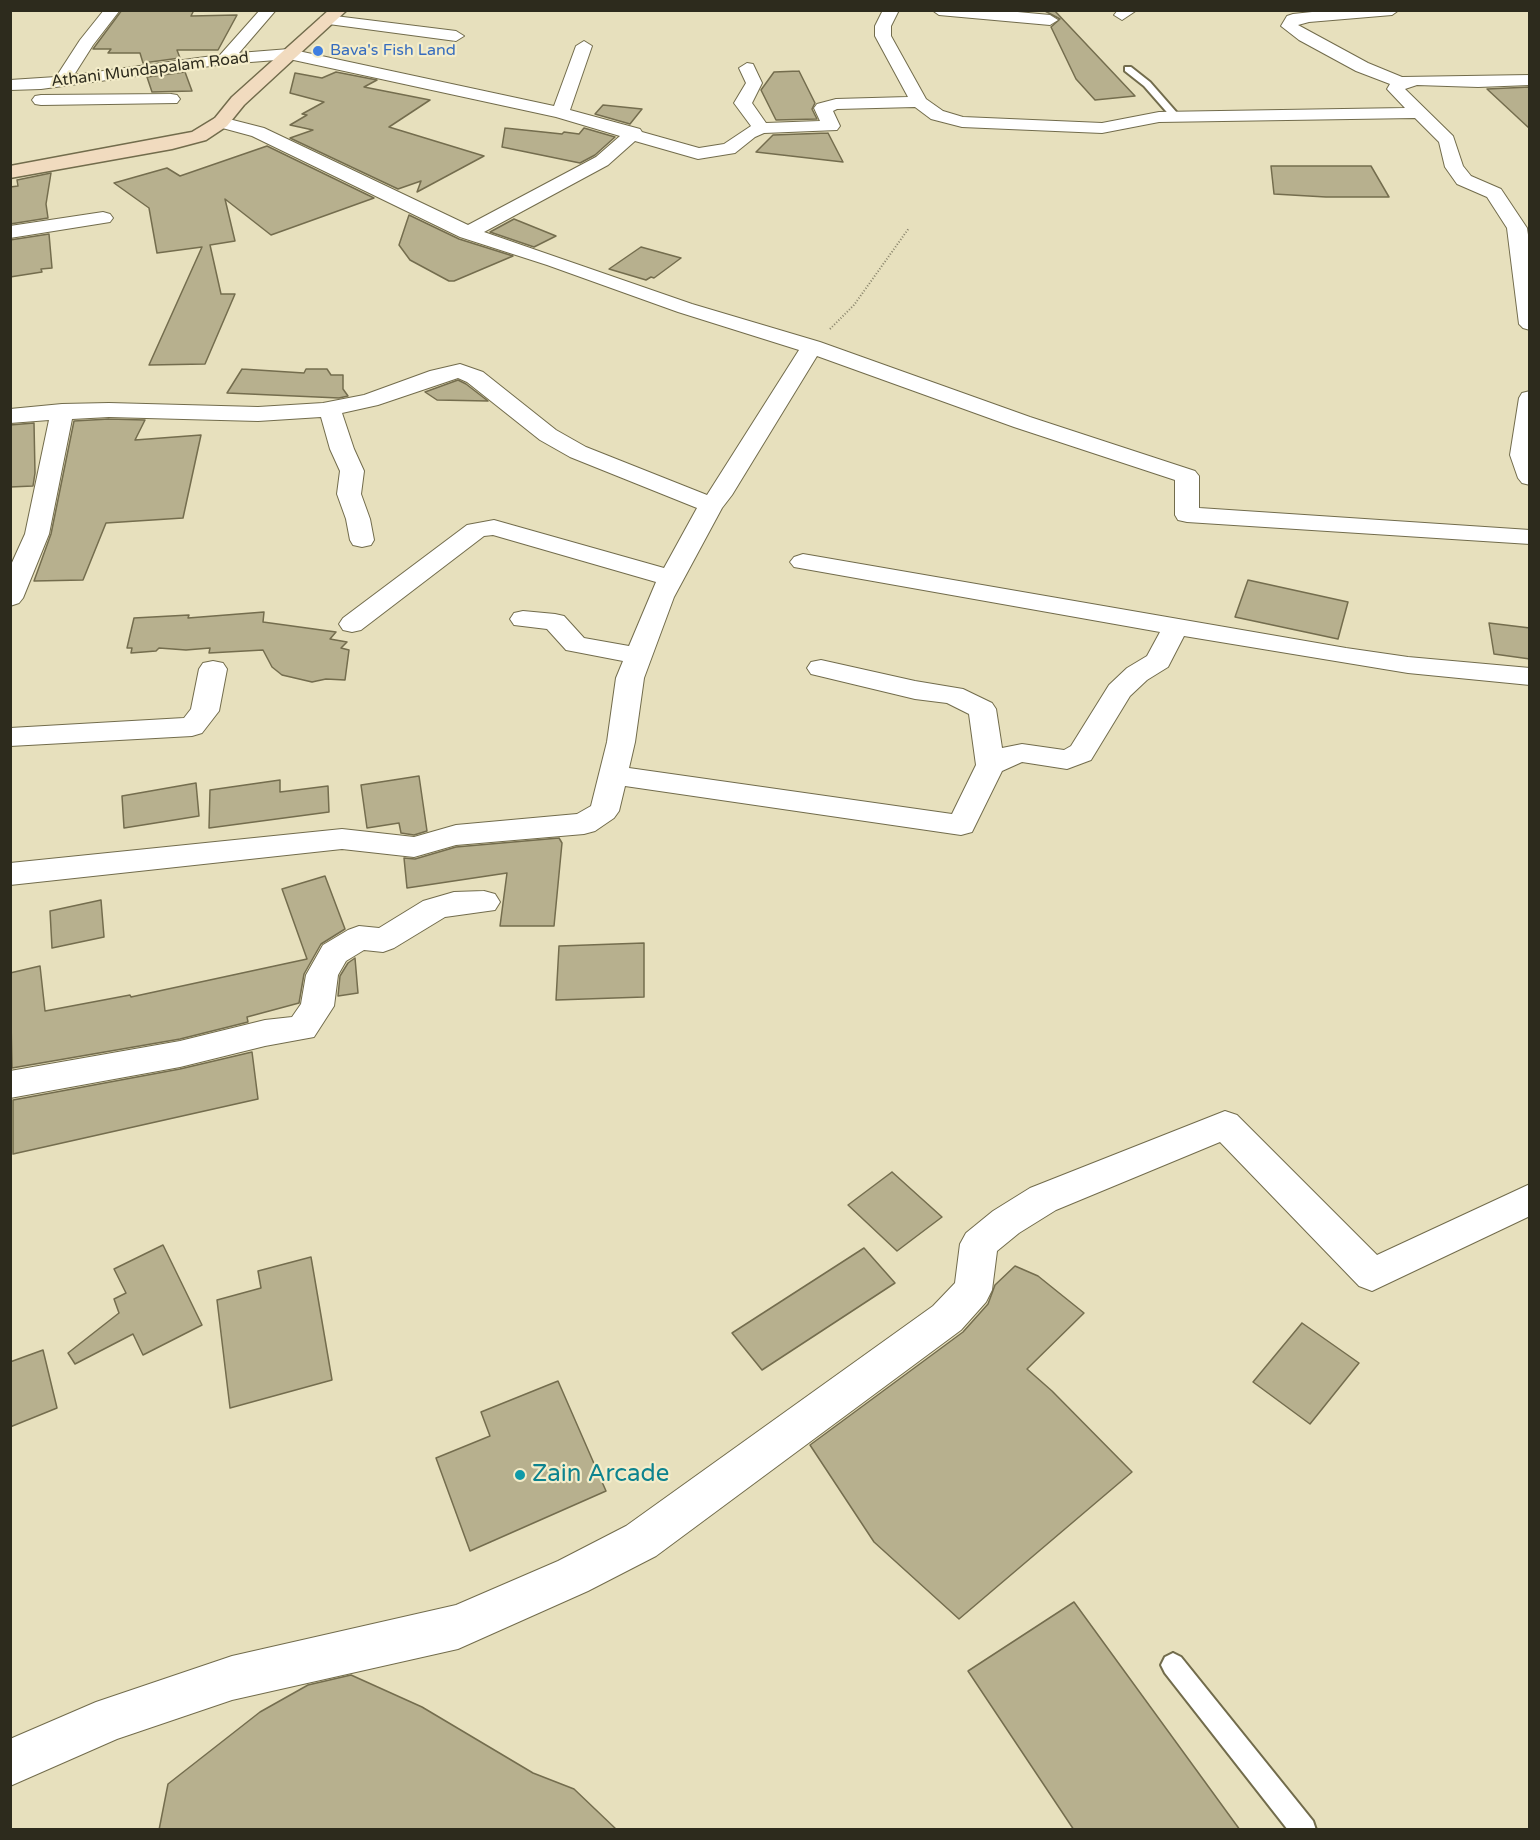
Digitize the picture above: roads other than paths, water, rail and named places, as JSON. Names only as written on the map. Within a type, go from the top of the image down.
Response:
[{"type":"street","points":[[62,80],[86,43],[113,10]]},
{"type":"street","points":[[225,59],[269,10]]},
{"type":"street","points":[[891,10],[883,26],[883,36],[919,102],[937,115],[962,122],[1102,128],[1120,126],[1147,118],[1175,116],[1418,113]]},
{"type":"street","points":[[939,10],[1050,20]]},
{"type":"street","points":[[1274,10],[1293,19],[1392,10]]},
{"type":"street","points":[[10,172],[172,143],[199,136],[221,122],[238,101],[333,15],[456,36]]},
{"type":"street","points":[[1293,19],[1289,26],[1305,38],[1389,79],[1402,82],[1530,80]]},
{"type":"street","points":[[560,112],[584,46]]},
{"type":"street","name":"Athani Mundapalam Road","points":[[10,85],[225,59],[289,54],[560,112],[698,154],[729,150],[749,133],[761,128]]},
{"type":"street","points":[[747,68],[754,83],[743,103],[761,128],[831,126],[823,108],[836,104],[919,102]]},
{"type":"street","points":[[1402,82],[1395,88],[1447,140],[1454,167],[1464,180],[1494,193],[1523,227],[1530,324]]},
{"type":"street","points":[[10,101],[171,99]]},
{"type":"street","points":[[221,122],[258,132],[467,233],[554,261],[685,308],[812,347],[1022,422],[1187,476],[1187,515],[1530,537]]},
{"type":"street","points":[[467,233],[602,161],[634,133]]},
{"type":"street","points":[[10,232],[103,218]]},
{"type":"street","points":[[10,874],[342,839],[414,847],[456,835],[584,824],[603,811],[621,742],[630,678],[670,578],[711,505],[720,495],[812,347]]},
{"type":"street","points":[[10,416],[62,411],[258,414],[330,409],[370,400],[438,376],[460,371],[475,377],[548,435],[578,452],[711,505]]},
{"type":"street","points":[[1530,398],[1522,455],[1530,477]]},
{"type":"street","points":[[330,409],[342,449],[352,471],[349,494],[358,519],[362,540]]},
{"type":"street","points":[[10,598],[37,534],[62,411]]},
{"type":"street","points":[[352,624],[476,530],[494,527],[670,578]]},
{"type":"street","points":[[803,562],[1175,628],[1408,665],[1530,677]]},
{"type":"street","points":[[523,618],[555,622],[575,644],[638,656]]},
{"type":"street","points":[[990,765],[1005,757],[1022,753],[1067,760],[1081,753],[1119,691],[1137,674],[1158,661],[1175,628]]},
{"type":"street","points":[[10,737],[192,727],[205,711],[213,669]]},
{"type":"street","points":[[612,776],[961,825],[990,765],[982,709],[952,695],[915,690],[821,669]]},
{"type":"street","points":[[10,1085],[125,1065],[265,1033],[302,1028],[316,1006],[322,975],[334,953],[359,938],[383,940],[434,909],[454,903],[484,902]]},
{"type":"street","points":[[10,1763],[112,1718],[232,1678],[458,1627],[583,1571],[641,1541],[947,1318],[973,1290],[979,1244],[1006,1221],[1043,1199],[1225,1125],[1372,1275],[1530,1199]]},
{"type":"lane","points":[[1128,69],[1147,84],[1175,116]]},
{"type":"lane","points":[[1173,1665],[1304,1830]]},
{"type":"place","name":"Bava's Fish Land","points":[[318,51]]},
{"type":"place","name":"Zain Arcade","points":[[520,1475]]}]
